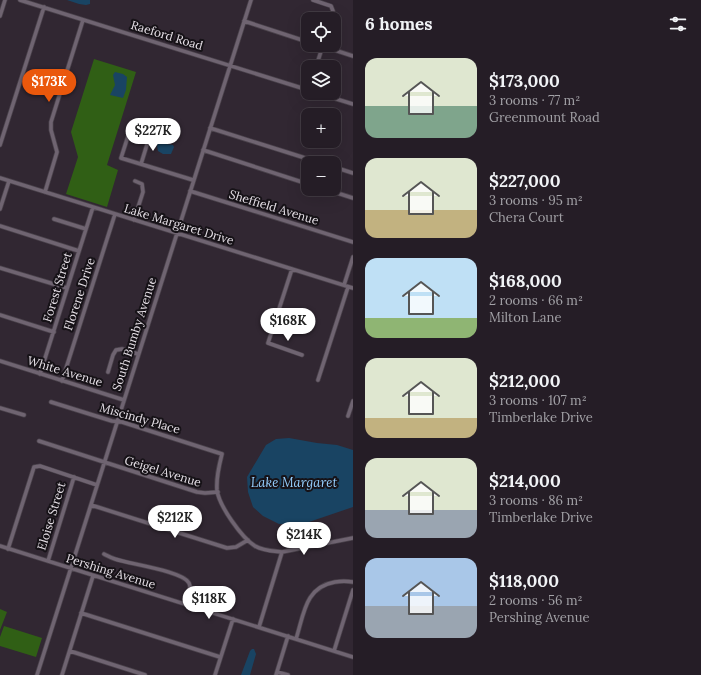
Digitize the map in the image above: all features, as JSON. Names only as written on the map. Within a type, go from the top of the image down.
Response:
[{"type":"street","points":[[0,16],[5,0]]},
{"type":"street","name":"Raeford Road","points":[[20,0],[301,88]]},
{"type":"street","name":"South Bumby Avenue","points":[[37,675],[250,0]]},
{"type":"street","points":[[313,0],[329,5],[333,8],[333,12]]},
{"type":"street","points":[[0,146],[44,7]]},
{"type":"street","points":[[45,192],[57,152],[51,130],[51,122],[83,20]]},
{"type":"street","points":[[244,21],[301,40]]},
{"type":"street","points":[[341,52],[353,56]]},
{"type":"street","points":[[340,100],[353,104]]},
{"type":"street","points":[[210,128],[301,157]]},
{"type":"street","points":[[130,130],[121,158],[193,180]]},
{"type":"street","points":[[141,164],[150,135]]},
{"type":"street","points":[[203,150],[301,182]]},
{"type":"street","points":[[341,169],[353,173]]},
{"type":"street","name":"Lake Margaret Drive","points":[[0,178],[353,288]]},
{"type":"street","points":[[0,209],[9,181]]},
{"type":"street","points":[[134,220],[143,192],[142,184],[135,181]]},
{"type":"street","name":"Sheffield Avenue","points":[[190,191],[353,242]]},
{"type":"street","points":[[341,194],[353,198]]},
{"type":"street","name":"Forest Street","points":[[40,374],[93,207]]},
{"type":"street","name":"Florene Drive","points":[[62,381],[115,214]]},
{"type":"street","points":[[54,219],[86,229]]},
{"type":"street","points":[[0,226],[79,251]]},
{"type":"street","points":[[318,380],[346,286],[353,257]]},
{"type":"street","points":[[0,268],[67,288]]},
{"type":"street","points":[[292,269],[268,344],[302,355]]},
{"type":"street","points":[[0,314],[54,332]]},
{"type":"street","points":[[108,372],[116,350],[138,354]]},
{"type":"street","name":"White Avenue","points":[[0,361],[124,400]]},
{"type":"street","points":[[348,416],[353,401]]},
{"type":"street","name":"Miscindy Place","points":[[51,402],[112,421],[122,422],[222,454],[217,473],[218,492]]},
{"type":"street","points":[[0,408],[24,415]]},
{"type":"street","name":"Geigel Avenue","points":[[39,441],[197,492],[218,492]]},
{"type":"street","points":[[8,549],[33,468],[40,466],[97,485]]},
{"type":"street","name":"Eloise Street","points":[[48,561],[74,477]]},
{"type":"street","points":[[218,492],[224,510],[248,540],[253,545],[261,549],[282,552],[353,538]]},
{"type":"street","points":[[91,505],[227,548],[236,547],[248,540]]},
{"type":"street","name":"Pershing Avenue","points":[[0,546],[353,657]]},
{"type":"street","points":[[258,627],[282,552]]},
{"type":"street","points":[[104,554],[115,559],[142,564],[184,578],[190,586],[186,605]]},
{"type":"street","points":[[62,675],[93,576]]},
{"type":"street","points":[[296,639],[309,599],[315,590],[329,583],[343,581],[353,582]]},
{"type":"street","points":[[334,651],[353,590]]},
{"type":"street","points":[[81,614],[220,657]]},
{"type":"street","points":[[215,675],[233,619]]},
{"type":"street","points":[[288,636],[276,673],[288,675]]},
{"type":"street","points":[[70,651],[145,675]]},
{"type":"green space","points":[[94,59],[136,72],[107,165],[118,170],[107,207],[66,194],[78,157],[71,132]]},
{"type":"green space","points":[[0,609],[7,612],[0,630]]},
{"type":"green space","points":[[4,626],[42,638],[36,657],[0,646],[0,637]]},
{"type":"water","points":[[67,0],[90,0],[90,4],[79,4]]},
{"type":"water","points":[[115,72],[123,74],[127,77],[126,90],[123,98],[110,95],[115,85],[113,75]]},
{"type":"water","points":[[158,143],[173,145],[174,147],[171,154],[163,154],[158,151]]},
{"type":"water","name":"Lake Margaret","points":[[289,438],[337,445],[353,450],[353,507],[306,523],[279,524],[263,516],[253,507],[248,492],[247,477],[266,445],[276,439]]},
{"type":"water","points":[[254,649],[256,654],[250,675],[241,675],[250,651]]}]
